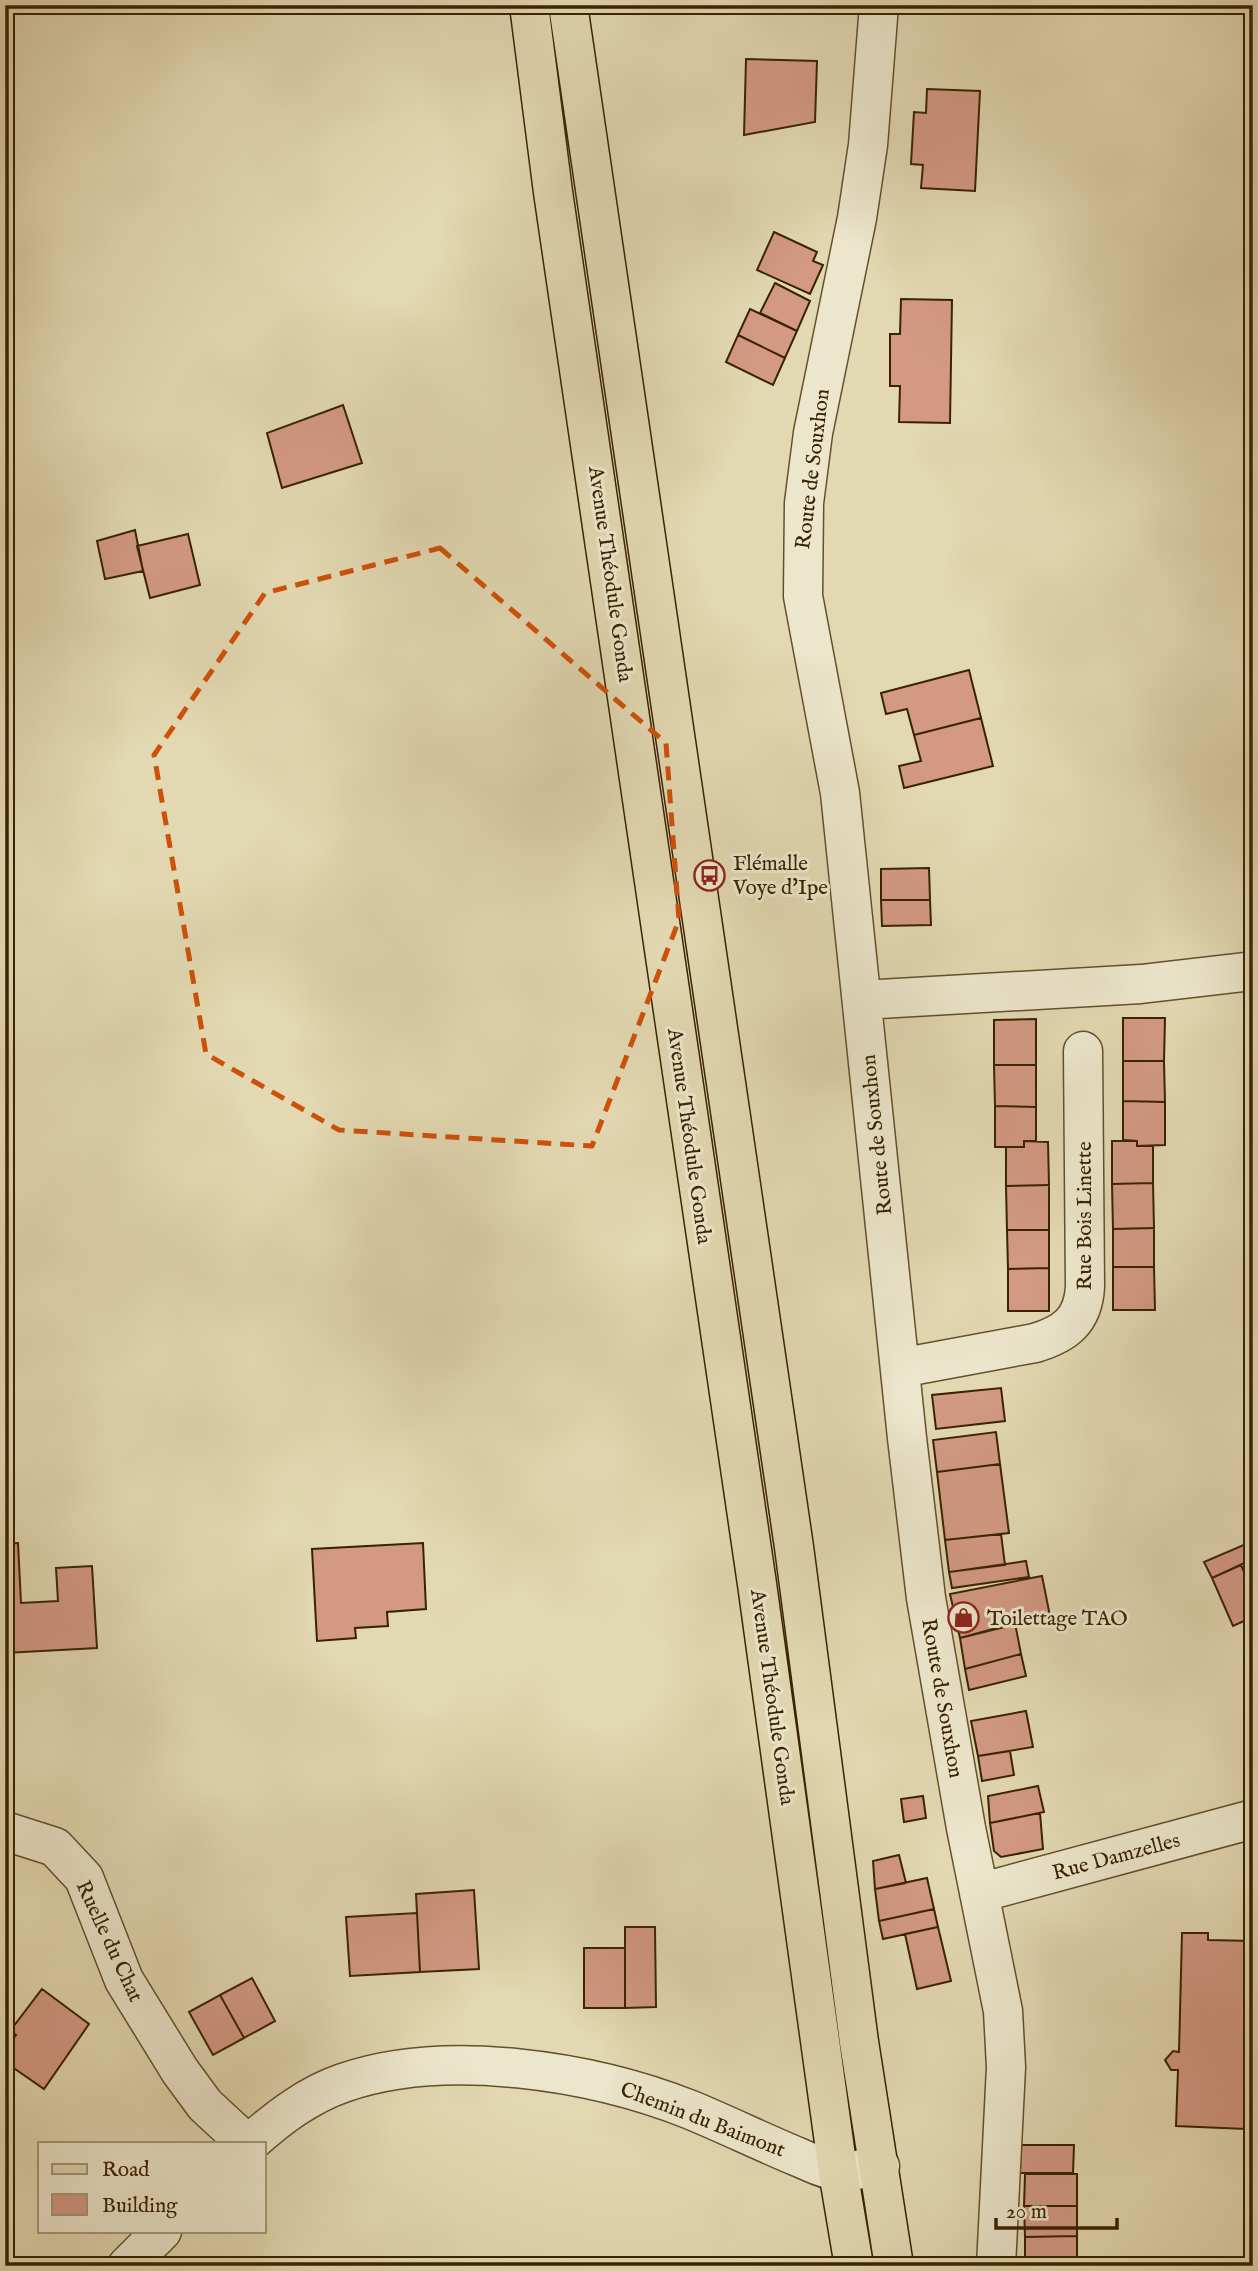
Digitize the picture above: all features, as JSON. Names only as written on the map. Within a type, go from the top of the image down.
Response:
[{"type":"main road","name":"Avenue Théodule Gonda","points":[[529,5],[553,192],[789,1811],[838,2171],[854,2266]]},
{"type":"main road","name":"Avenue Théodule Gonda","points":[[568,5],[792,1534],[857,2028],[894,2266]]},
{"type":"street","name":"Route de Souxhon","points":[[879,5],[864,169],[857,218],[813,433],[801,555],[805,607],[841,793],[926,1598],[1005,2035],[996,2266]]},
{"type":"street","points":[[862,1000],[1141,984],[1253,971]]},
{"type":"street","name":"Rue Bois Linette","points":[[900,1368],[950,1361],[1045,1339],[1070,1326],[1079,1316],[1084,1304],[1085,1287],[1083,1051]]},
{"type":"street","name":"Rue Damzelles","points":[[979,1893],[1253,1819]]},
{"type":"street","name":"Ruelle du Chat","points":[[5,1831],[55,1847],[84,1878],[124,1980],[138,2003],[205,2105],[247,2142]]},
{"type":"street","name":"Chemin du Baimont","points":[[249,2142],[278,2118],[305,2101],[340,2084],[373,2073],[409,2068],[510,2069],[555,2073],[626,2087],[838,2171],[880,2166]]},
{"type":"street","points":[[127,2266],[161,2232]]},
{"type":"highlighted area","points":[[440,548],[666,743],[679,920],[592,1146],[339,1130],[206,1054],[154,755],[265,593]]},
{"type":"building","points":[[746,59],[817,61],[815,122],[744,135]]},
{"type":"building","points":[[927,89],[980,91],[975,191],[921,188],[923,165],[911,164],[914,112],[926,113]]},
{"type":"building","points":[[774,232],[817,252],[813,261],[823,265],[810,294],[757,270]]},
{"type":"building","points":[[775,283],[810,301],[797,331],[760,313]]},
{"type":"building","points":[[901,299],[952,300],[950,423],[899,422],[900,386],[890,386],[890,334],[900,334]]},
{"type":"building","points":[[750,309],[797,331],[785,358],[738,335]]},
{"type":"building","points":[[738,335],[785,358],[773,385],[726,362]]},
{"type":"building","points":[[343,405],[362,463],[282,488],[267,433]]},
{"type":"building","points":[[135,530],[143,571],[105,579],[97,541]]},
{"type":"building","points":[[188,534],[200,585],[150,598],[137,546]]},
{"type":"building","points":[[969,670],[981,718],[914,735],[907,709],[886,714],[881,693]]},
{"type":"building","points":[[981,718],[993,766],[904,788],[899,766],[921,761],[914,735]]},
{"type":"building","points":[[929,868],[930,900],[881,900],[881,869]]},
{"type":"building","points":[[881,900],[930,900],[931,925],[882,926]]},
{"type":"building","points":[[1123,1018],[1165,1018],[1164,1061],[1123,1061]]},
{"type":"building","points":[[1036,1019],[1036,1065],[994,1065],[994,1020]]},
{"type":"building","points":[[1123,1061],[1164,1061],[1165,1102],[1123,1101]]},
{"type":"building","points":[[994,1065],[1036,1065],[1036,1107],[995,1106]]},
{"type":"building","points":[[1123,1101],[1165,1102],[1165,1145],[1137,1146],[1137,1141],[1123,1140]]},
{"type":"building","points":[[995,1106],[1036,1107],[1036,1141],[1024,1141],[1024,1147],[995,1147]]},
{"type":"building","points":[[1024,1141],[1048,1142],[1049,1185],[1006,1186],[1006,1147],[1024,1147]]},
{"type":"building","points":[[1112,1141],[1137,1141],[1137,1146],[1153,1146],[1153,1183],[1112,1184]]},
{"type":"building","points":[[1153,1183],[1154,1228],[1113,1229],[1112,1184]]},
{"type":"building","points":[[1049,1185],[1049,1230],[1007,1230],[1006,1186]]},
{"type":"building","points":[[1154,1228],[1154,1267],[1113,1267],[1113,1229]]},
{"type":"building","points":[[1007,1230],[1049,1230],[1049,1268],[1008,1269]]},
{"type":"building","points":[[1113,1267],[1154,1267],[1155,1310],[1113,1310]]},
{"type":"building","points":[[1049,1268],[1049,1311],[1008,1311],[1008,1269]]},
{"type":"building","points":[[1001,1388],[1005,1421],[936,1429],[932,1395]]},
{"type":"building","points":[[996,1432],[1000,1464],[937,1472],[933,1440]]},
{"type":"building","points":[[1000,1464],[1009,1533],[945,1540],[937,1472]]},
{"type":"building","points":[[1001,1534],[1005,1565],[949,1572],[945,1540]]},
{"type":"building","points":[[1253,1541],[1253,1559],[1212,1578],[1204,1562]]},
{"type":"building","points":[[18,1543],[21,1603],[58,1601],[56,1568],[92,1566],[97,1648],[5,1653],[5,1544]]},
{"type":"building","points":[[423,1543],[426,1609],[387,1612],[388,1626],[355,1628],[356,1638],[317,1641],[312,1549]]},
{"type":"building","points":[[1026,1561],[1029,1577],[952,1588],[949,1572]]},
{"type":"building","points":[[1241,1565],[1253,1593],[1253,1617],[1233,1626],[1212,1578]]},
{"type":"building","points":[[1042,1576],[1050,1616],[960,1638],[950,1594]]},
{"type":"building","points":[[1015,1623],[1021,1654],[965,1669],[960,1638]]},
{"type":"building","points":[[1021,1654],[1026,1676],[969,1690],[965,1669]]},
{"type":"building","points":[[1026,1711],[1033,1747],[978,1756],[971,1721]]},
{"type":"building","points":[[1010,1751],[1014,1775],[982,1781],[978,1756]]},
{"type":"building","points":[[1038,1786],[1044,1812],[990,1823],[988,1796]]},
{"type":"building","points":[[923,1796],[926,1818],[904,1822],[901,1799]]},
{"type":"building","points":[[1040,1813],[1043,1849],[1001,1857],[994,1851],[990,1823]]},
{"type":"building","points":[[899,1855],[906,1883],[875,1889],[873,1861]]},
{"type":"building","points":[[927,1878],[934,1909],[879,1921],[875,1889]]},
{"type":"building","points":[[474,1890],[479,1969],[420,1972],[416,1894]]},
{"type":"building","points":[[934,1909],[938,1927],[883,1939],[879,1921]]},
{"type":"building","points":[[417,1913],[420,1972],[350,1976],[346,1917]]},
{"type":"building","points":[[625,1927],[655,1927],[656,2007],[625,2008]]},
{"type":"building","points":[[938,1927],[951,1981],[917,1989],[905,1934]]},
{"type":"building","points":[[1182,1933],[1208,1933],[1208,1940],[1253,1941],[1253,2016],[1246,2129],[1176,2126],[1178,2070],[1171,2070],[1165,2060],[1173,2051],[1179,2052]]},
{"type":"building","points":[[584,1948],[625,1948],[625,2008],[584,2008]]},
{"type":"building","points":[[252,1978],[275,2021],[244,2038],[220,1995]]},
{"type":"building","points":[[42,1989],[89,2024],[44,2089],[5,2062],[5,2050],[16,2035],[10,2031]]},
{"type":"building","points":[[220,1995],[244,2038],[213,2055],[189,2012]]},
{"type":"building","points":[[1253,2016],[1253,2127],[1246,2127]]},
{"type":"building","points":[[1020,2145],[1074,2145],[1073,2173],[1020,2173]]},
{"type":"building","points":[[1025,2174],[1077,2174],[1077,2206],[1024,2206]]},
{"type":"building","points":[[1024,2206],[1077,2206],[1077,2236],[1025,2237]]},
{"type":"building","points":[[1077,2236],[1077,2262],[1025,2262],[1025,2237]]},
{"type":"building","points":[[1025,2262],[1077,2262],[1077,2266],[1025,2266]]},
{"type":"place","name":"Flémalle Voye d'Ipe","points":[[710,875]]},
{"type":"place","name":"Toilettage TAO","points":[[964,1618]]}]
